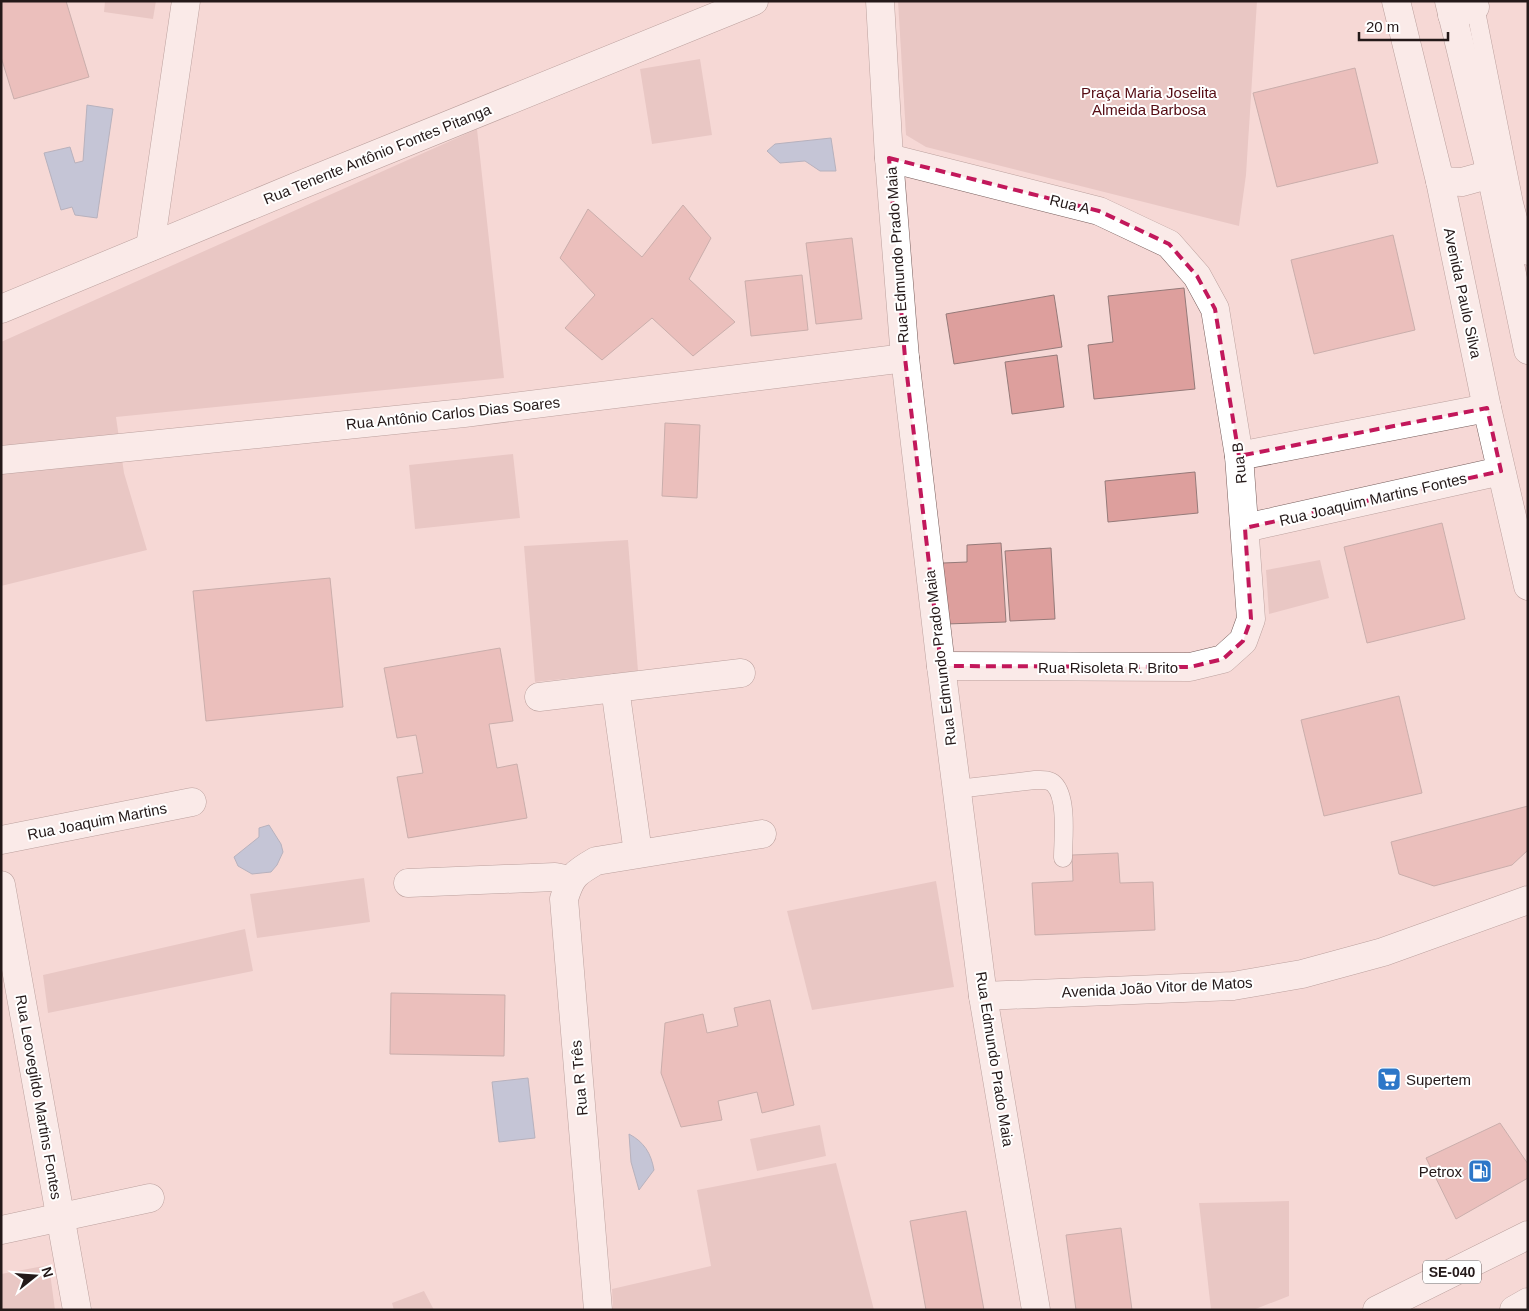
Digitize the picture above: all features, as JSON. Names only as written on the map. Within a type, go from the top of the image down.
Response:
[{"type":"street","points":[[150,247],[186,1]]},
{"type":"street","name":"Rua Tenente Antônio Fontes Pitanga","points":[[1,309],[312,180],[754,1]]},
{"type":"street","name":"Rua Edmundo Prado Maia","points":[[880,1],[889,158],[905,358],[941,666],[984,996],[1036,1310]]},
{"type":"street","name":"Avenida Paulo Silva","points":[[1396,1],[1440,181],[1487,408],[1526,569]]},
{"type":"street","points":[[1462,6],[1491,174],[1528,350]]},
{"type":"street","name":"Rua A","points":[[889,158],[1089,209],[1108,216],[1168,244],[1197,276],[1214,309]]},
{"type":"street","points":[[1440,181],[1462,182],[1491,174]]},
{"type":"street","name":"Rua B","points":[[1214,309],[1239,456],[1251,619]]},
{"type":"street","name":"Rua Antônio Carlos Dias Soares","points":[[1,460],[464,413],[905,358]]},
{"type":"street","points":[[1239,456],[1487,408]]},
{"type":"street","name":"Rua Joaquim Martins Fontes","points":[[1245,528],[1501,471]]},
{"type":"street","name":"Rua Risoleta R. Brito","points":[[941,666],[1190,667],[1223,659],[1243,641],[1251,619]]},
{"type":"street","points":[[539,697],[741,673]]},
{"type":"street","points":[[615,688],[638,853]]},
{"type":"street","name":"Rua Joaquim Martins","points":[[1,840],[192,802]]},
{"type":"street","points":[[408,883],[555,877],[570,880],[581,869],[596,861],[762,834]]},
{"type":"street","name":"Rua R Três","points":[[570,880],[564,899],[598,1310]]},
{"type":"street","name":"Rua Leovegildo Martins Fontes","points":[[1,885],[77,1310]]},
{"type":"street","name":"Avenida João Vitor de Matos","points":[[984,996],[1233,986],[1302,974],[1383,952],[1528,900]]},
{"type":"street","points":[[1,1230],[150,1198]]},
{"type":"street","name":"SE-040","points":[[1377,1310],[1528,1235]]},
{"type":"street","points":[[1514,1310],[1528,1302]]},
{"type":"lane","points":[[1462,6],[1528,256]]},
{"type":"lane","points":[[956,788],[1048,780],[1054,784],[1061,795],[1063,807],[1063,858]]},
{"type":"highlighted area","points":[[889,158],[1099,211],[1169,244],[1197,276],[1215,309],[1239,456],[1487,408],[1501,471],[1245,528],[1251,619],[1243,641],[1223,659],[1190,667],[941,666],[905,358]]},
{"type":"green space","points":[[105,1],[156,1],[153,19],[104,12]]},
{"type":"green space","name":"Praça Maria Joselita Almeida Barbosa","points":[[898,1],[1257,1],[1246,175],[1239,226],[926,147],[906,135]]},
{"type":"green space","points":[[700,59],[712,135],[652,144],[640,69]]},
{"type":"green space","points":[[477,129],[504,378],[116,417],[124,473],[147,550],[1,586],[1,342]]},
{"type":"green space","points":[[513,454],[520,518],[415,529],[409,465]]},
{"type":"green space","points":[[628,540],[638,671],[535,682],[524,546]]},
{"type":"green space","points":[[1320,560],[1329,598],[1269,614],[1266,570]]},
{"type":"green space","points":[[364,878],[370,922],[257,938],[250,894]]},
{"type":"green space","points":[[936,881],[954,987],[812,1010],[787,911]]},
{"type":"green space","points":[[245,929],[253,971],[48,1013],[43,975]]},
{"type":"green space","points":[[820,1125],[826,1156],[757,1171],[750,1139]]},
{"type":"green space","points":[[836,1163],[874,1310],[613,1310],[612,1289],[711,1266],[697,1190]]},
{"type":"green space","points":[[1289,1201],[1289,1296],[1253,1310],[1211,1310],[1199,1203]]},
{"type":"green space","points":[[49,1265],[55,1310],[1,1310],[1,1274]]},
{"type":"green space","points":[[424,1291],[434,1310],[394,1310],[392,1303]]},
{"type":"water","points":[[87,105],[113,109],[97,218],[75,215],[72,207],[61,210],[44,153],[70,147],[75,163],[83,161]]},
{"type":"water","points":[[831,138],[836,171],[820,171],[805,161],[780,163],[767,151],[775,144]]},
{"type":"water","points":[[269,825],[281,844],[283,852],[277,865],[271,872],[252,874],[238,866],[234,857],[259,837],[259,828]]},
{"type":"water","points":[[528,1078],[535,1138],[499,1142],[492,1082]]},
{"type":"water","points":[[629,1134],[646,1149],[654,1170],[639,1190],[631,1162]]},
{"type":"building","points":[[1,1],[66,1],[89,77],[14,99],[1,57]]},
{"type":"building","points":[[1355,68],[1378,163],[1277,187],[1253,93]]},
{"type":"building","points":[[683,205],[711,238],[689,279],[735,322],[693,356],[652,318],[602,360],[565,328],[595,295],[560,258],[588,209],[642,257]]},
{"type":"building","points":[[1393,235],[1415,330],[1314,354],[1291,260]]},
{"type":"building","points":[[852,238],[862,319],[816,324],[806,243]]},
{"type":"building","points":[[802,275],[808,330],[751,336],[745,281]]},
{"type":"building","points":[[1184,288],[1195,389],[1094,399],[1088,345],[1113,342],[1108,296]]},
{"type":"building","points":[[1054,295],[1062,347],[954,364],[946,314]]},
{"type":"building","points":[[1057,355],[1064,407],[1012,414],[1005,362]]},
{"type":"building","points":[[665,423],[700,425],[697,498],[662,496]]},
{"type":"building","points":[[1195,472],[1198,513],[1108,522],[1105,481]]},
{"type":"building","points":[[1442,523],[1465,619],[1367,643],[1344,547]]},
{"type":"building","points":[[1001,543],[1006,622],[946,624],[943,563],[967,562],[967,545]]},
{"type":"building","points":[[1051,548],[1055,619],[1010,621],[1005,551]]},
{"type":"building","points":[[330,578],[343,707],[206,721],[193,591]]},
{"type":"building","points":[[500,648],[513,721],[489,724],[497,768],[517,764],[527,818],[408,838],[397,777],[423,773],[416,735],[397,738],[384,668]]},
{"type":"building","points":[[1399,696],[1422,793],[1324,816],[1301,720]]},
{"type":"building","points":[[1528,806],[1528,850],[1512,865],[1434,886],[1399,874],[1391,842]]},
{"type":"building","points":[[1118,853],[1120,883],[1153,882],[1155,930],[1035,935],[1032,883],[1073,881],[1072,855]]},
{"type":"building","points":[[391,993],[505,995],[504,1056],[390,1054]]},
{"type":"building","points":[[770,1000],[794,1105],[762,1113],[757,1092],[718,1101],[722,1120],[681,1127],[661,1073],[665,1023],[703,1014],[707,1033],[738,1026],[734,1008]]},
{"type":"building","name":"Petrox","points":[[1500,1123],[1528,1164],[1528,1178],[1456,1219],[1426,1158]]},
{"type":"building","points":[[966,1211],[984,1310],[926,1310],[910,1221]]},
{"type":"building","points":[[1121,1228],[1132,1310],[1076,1310],[1066,1235]]},
{"type":"place","name":"Supertem","points":[[1389,1079]]},
{"type":"place","name":"Petrox","points":[[1480,1171]]}]
